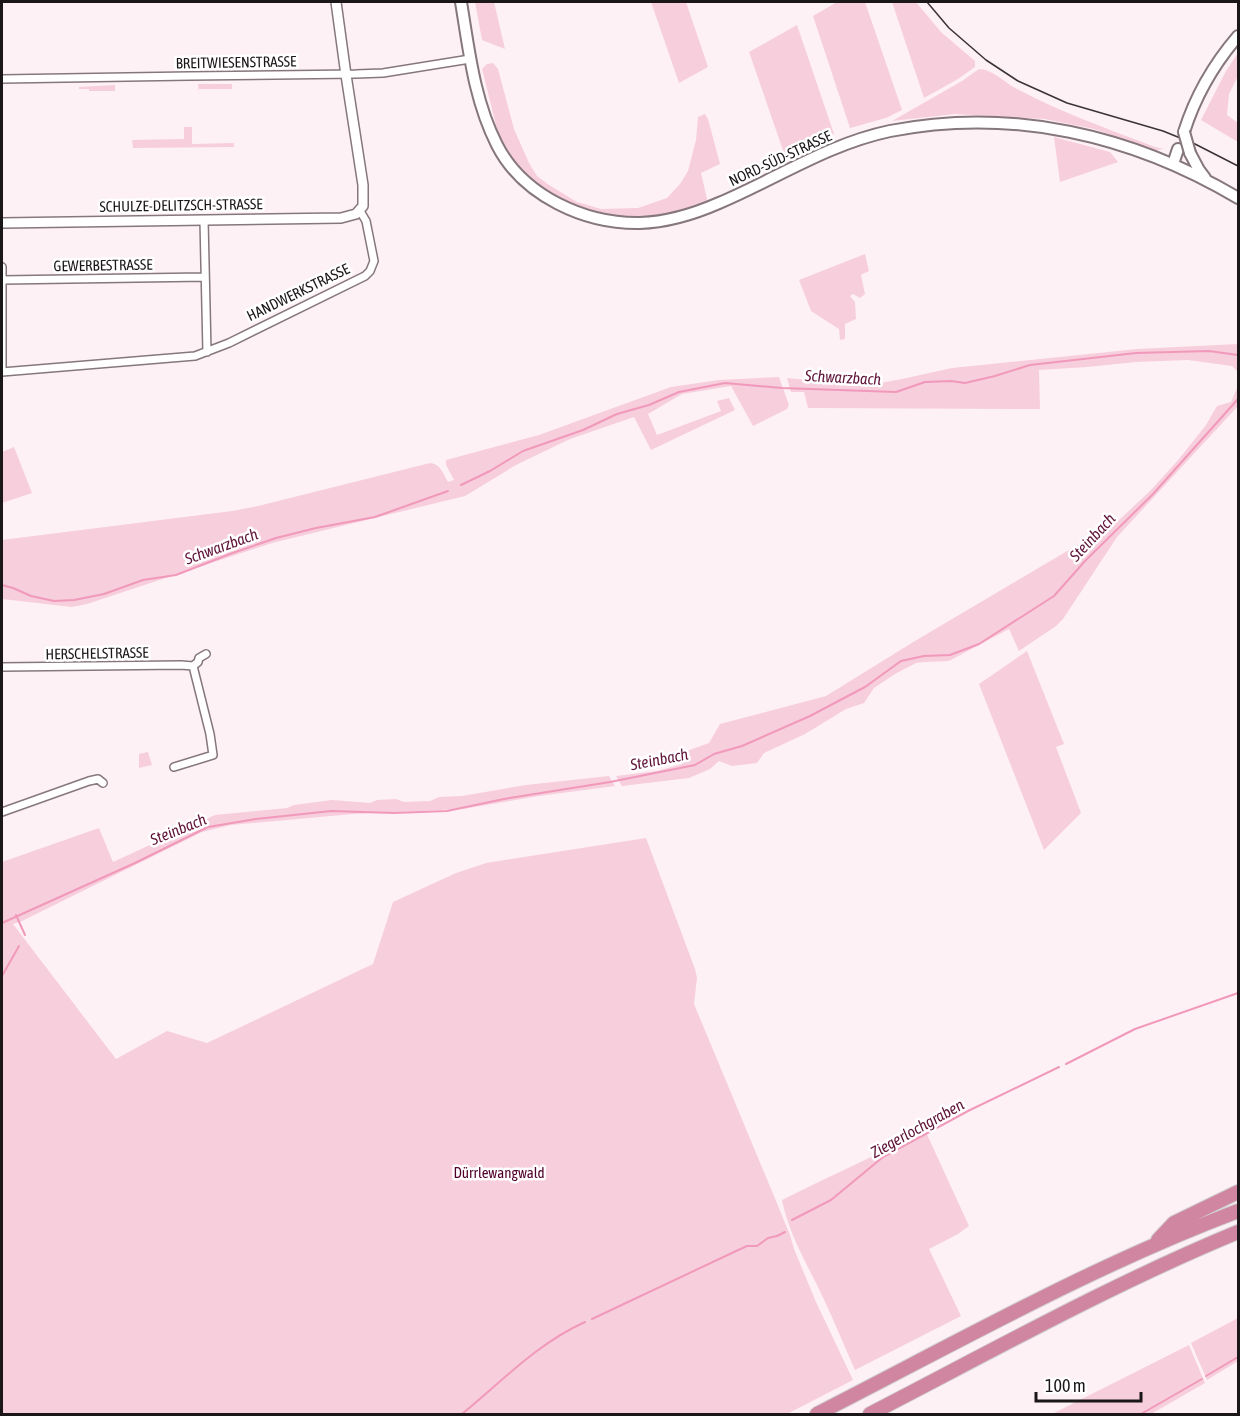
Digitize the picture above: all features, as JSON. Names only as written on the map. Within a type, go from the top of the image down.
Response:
[{"type":"highway","points":[[1155,1244],[1174,1223],[1239,1192]]},
{"type":"highway","points":[[818,1414],[1044,1296],[1155,1244],[1239,1211]]},
{"type":"highway","points":[[870,1414],[1106,1292],[1239,1232]]},
{"type":"main road","name":"NORD-SÜD-STRASSE","points":[[461,2],[475,85],[496,144],[503,156],[513,169],[533,187],[559,204],[605,220],[641,223],[676,218],[719,203],[850,142],[888,132],[944,123],[1005,122],[1084,135],[1173,164],[1239,198]]},
{"type":"main road","points":[[1173,164],[1184,130],[1206,81],[1239,36]]},
{"type":"main road","points":[[1184,130],[1190,153],[1207,181]]},
{"type":"main road","points":[[1137,151],[1179,174],[1207,181]]},
{"type":"street","name":"HANDWERKSTRASSE","points":[[2,372],[195,356],[229,343],[356,281],[370,271],[374,261],[366,221],[360,211],[364,202],[363,185],[336,2]]},
{"type":"street","name":"BREITWIESENSTRASSE","points":[[2,79],[346,75],[383,73],[470,59]]},
{"type":"street","name":"SCHULZE-DELITZSCH-STRASSE","points":[[2,222],[341,218],[360,211]]},
{"type":"street","points":[[204,220],[207,352]]},
{"type":"street","points":[[2,267],[2,372]]},
{"type":"street","name":"GEWERBESTRASSE","points":[[2,280],[205,277]]},
{"type":"street","points":[[174,767],[213,755],[193,666],[199,658],[207,654]]},
{"type":"street","name":"HERSCHELSTRASSE","points":[[2,667],[193,666]]},
{"type":"street","points":[[2,812],[89,781],[98,779],[103,783]]},
{"type":"green space","points":[[475,2],[494,2],[505,49],[482,40]]},
{"type":"green space","points":[[651,2],[686,2],[708,67],[679,83]]},
{"type":"green space","points":[[837,2],[865,2],[902,110],[886,118],[850,128],[813,16]]},
{"type":"green space","points":[[892,2],[916,2],[941,32],[975,61],[975,67],[924,98]]},
{"type":"green space","points":[[797,25],[834,134],[785,156],[749,52]]},
{"type":"green space","points":[[1238,53],[1238,76],[1229,94],[1227,115],[1238,123],[1238,142],[1201,120],[1226,71]]},
{"type":"green space","points":[[493,63],[498,69],[514,129],[537,176],[577,202],[601,209],[638,208],[667,198],[688,171],[696,140],[698,117],[705,114],[720,164],[701,173],[708,203],[670,216],[638,219],[606,217],[577,210],[550,195],[513,161],[498,133],[482,69],[487,64]]},
{"type":"green space","points":[[979,69],[989,71],[1032,97],[1102,127],[1164,149],[1155,150],[1094,129],[1045,119],[955,114],[892,121]]},
{"type":"green space","points":[[198,84],[232,84],[232,89],[199,89],[199,94]]},
{"type":"green space","points":[[115,85],[115,91],[79,89],[79,87]]},
{"type":"green space","points":[[184,127],[192,127],[192,144],[234,143],[234,147],[133,148],[132,140],[184,139]]},
{"type":"green space","points":[[1054,137],[1110,152],[1118,162],[1060,182]]},
{"type":"green space","points":[[865,254],[869,271],[861,275],[865,294],[860,298],[853,294],[850,296],[855,302],[856,319],[845,324],[845,339],[840,340],[839,329],[811,311],[799,280]]},
{"type":"green space","points":[[1238,344],[1238,372],[1232,366],[1188,360],[1039,370],[1040,409],[808,408],[804,392],[791,392],[787,378],[864,386],[952,368],[1137,349]]},
{"type":"green space","points":[[779,377],[789,405],[787,409],[753,426],[731,386],[682,394],[648,414],[657,435],[721,411],[717,401],[729,398],[735,410],[651,450],[634,417],[570,439],[516,465],[465,496],[272,543],[87,604],[72,607],[2,599],[2,540],[232,511],[430,463],[439,467],[448,482],[454,480],[446,465],[446,460],[539,435],[671,387],[719,380]]},
{"type":"green space","points":[[1238,386],[1238,406],[1117,537],[1063,619],[1019,651],[1009,629],[949,661],[916,663],[895,674],[874,688],[864,703],[846,709],[805,734],[764,753],[757,763],[732,766],[719,761],[710,769],[689,778],[622,786],[616,776],[657,771],[682,764],[687,751],[709,743],[720,724],[826,696],[1118,521],[1179,459],[1206,425],[1217,406],[1231,402]]},
{"type":"green space","points":[[14,447],[32,493],[2,503],[2,452]]},
{"type":"green space","points":[[1027,651],[1064,744],[1056,747],[1081,813],[1044,850],[979,684]]},
{"type":"green space","points":[[148,752],[152,765],[139,768],[139,754]]},
{"type":"green space","name":"Dürrlewangwald","points":[[609,776],[615,786],[463,809],[353,814],[231,825],[202,832],[13,924],[116,1059],[167,1031],[207,1043],[373,964],[393,902],[456,873],[486,863],[646,838],[695,969],[697,978],[694,1004],[816,1302],[853,1380],[787,1414],[2,1414],[2,862],[99,828],[113,862],[215,815],[287,808],[332,800],[370,803],[377,800],[396,799],[404,802],[430,801],[439,797],[462,796],[526,785]]},
{"type":"green space","points":[[925,1130],[969,1226],[929,1249],[961,1316],[855,1370],[793,1234],[782,1200]]},
{"type":"green space","points":[[1238,1318],[1238,1361],[1207,1380],[1191,1343]]},
{"type":"green space","points":[[1189,1345],[1205,1383],[1151,1414],[1052,1414]]},
{"type":"waterway","name":"Schwarzbach","points":[[461,485],[523,451],[583,430],[617,414],[649,405],[679,392],[725,383],[782,388],[896,392],[925,382],[965,383],[1030,365],[1136,353],[1209,351],[1238,355]]},
{"type":"waterway","name":"Steinbach","points":[[2,923],[208,827],[331,811],[394,813],[447,811],[695,765],[714,754],[742,746],[810,716],[865,687],[901,661],[924,656],[950,655],[979,644],[1054,596],[1085,561],[1153,494],[1238,399]]},
{"type":"waterway","name":"Schwarzbach","points":[[2,585],[31,596],[54,601],[104,594],[143,580],[176,575],[276,538],[375,517],[448,491]]},
{"type":"waterway","name":"Steinbach","points":[[16,915],[25,935]]},
{"type":"waterway","name":"Steinbach","points":[[2,976],[19,946]]},
{"type":"waterway","name":"Ziegerlochgraben","points":[[1066,1064],[1135,1029],[1238,993]]},
{"type":"waterway","name":"Ziegerlochgraben","points":[[792,1220],[831,1200],[883,1157],[968,1111],[1059,1067]]},
{"type":"waterway","name":"Ziegerlochgraben","points":[[592,1319],[747,1246],[757,1246],[768,1238],[785,1232]]},
{"type":"waterway","name":"Ziegerlochgraben","points":[[462,1414],[536,1352],[585,1322]]},
{"type":"waterway","points":[[1206,1376],[1238,1357]]},
{"type":"waterway","points":[[1141,1414],[1202,1379]]},
{"type":"tram line","points":[[927,2],[949,28],[986,60],[1018,81],[1067,103],[1163,131],[1238,166]]}]
